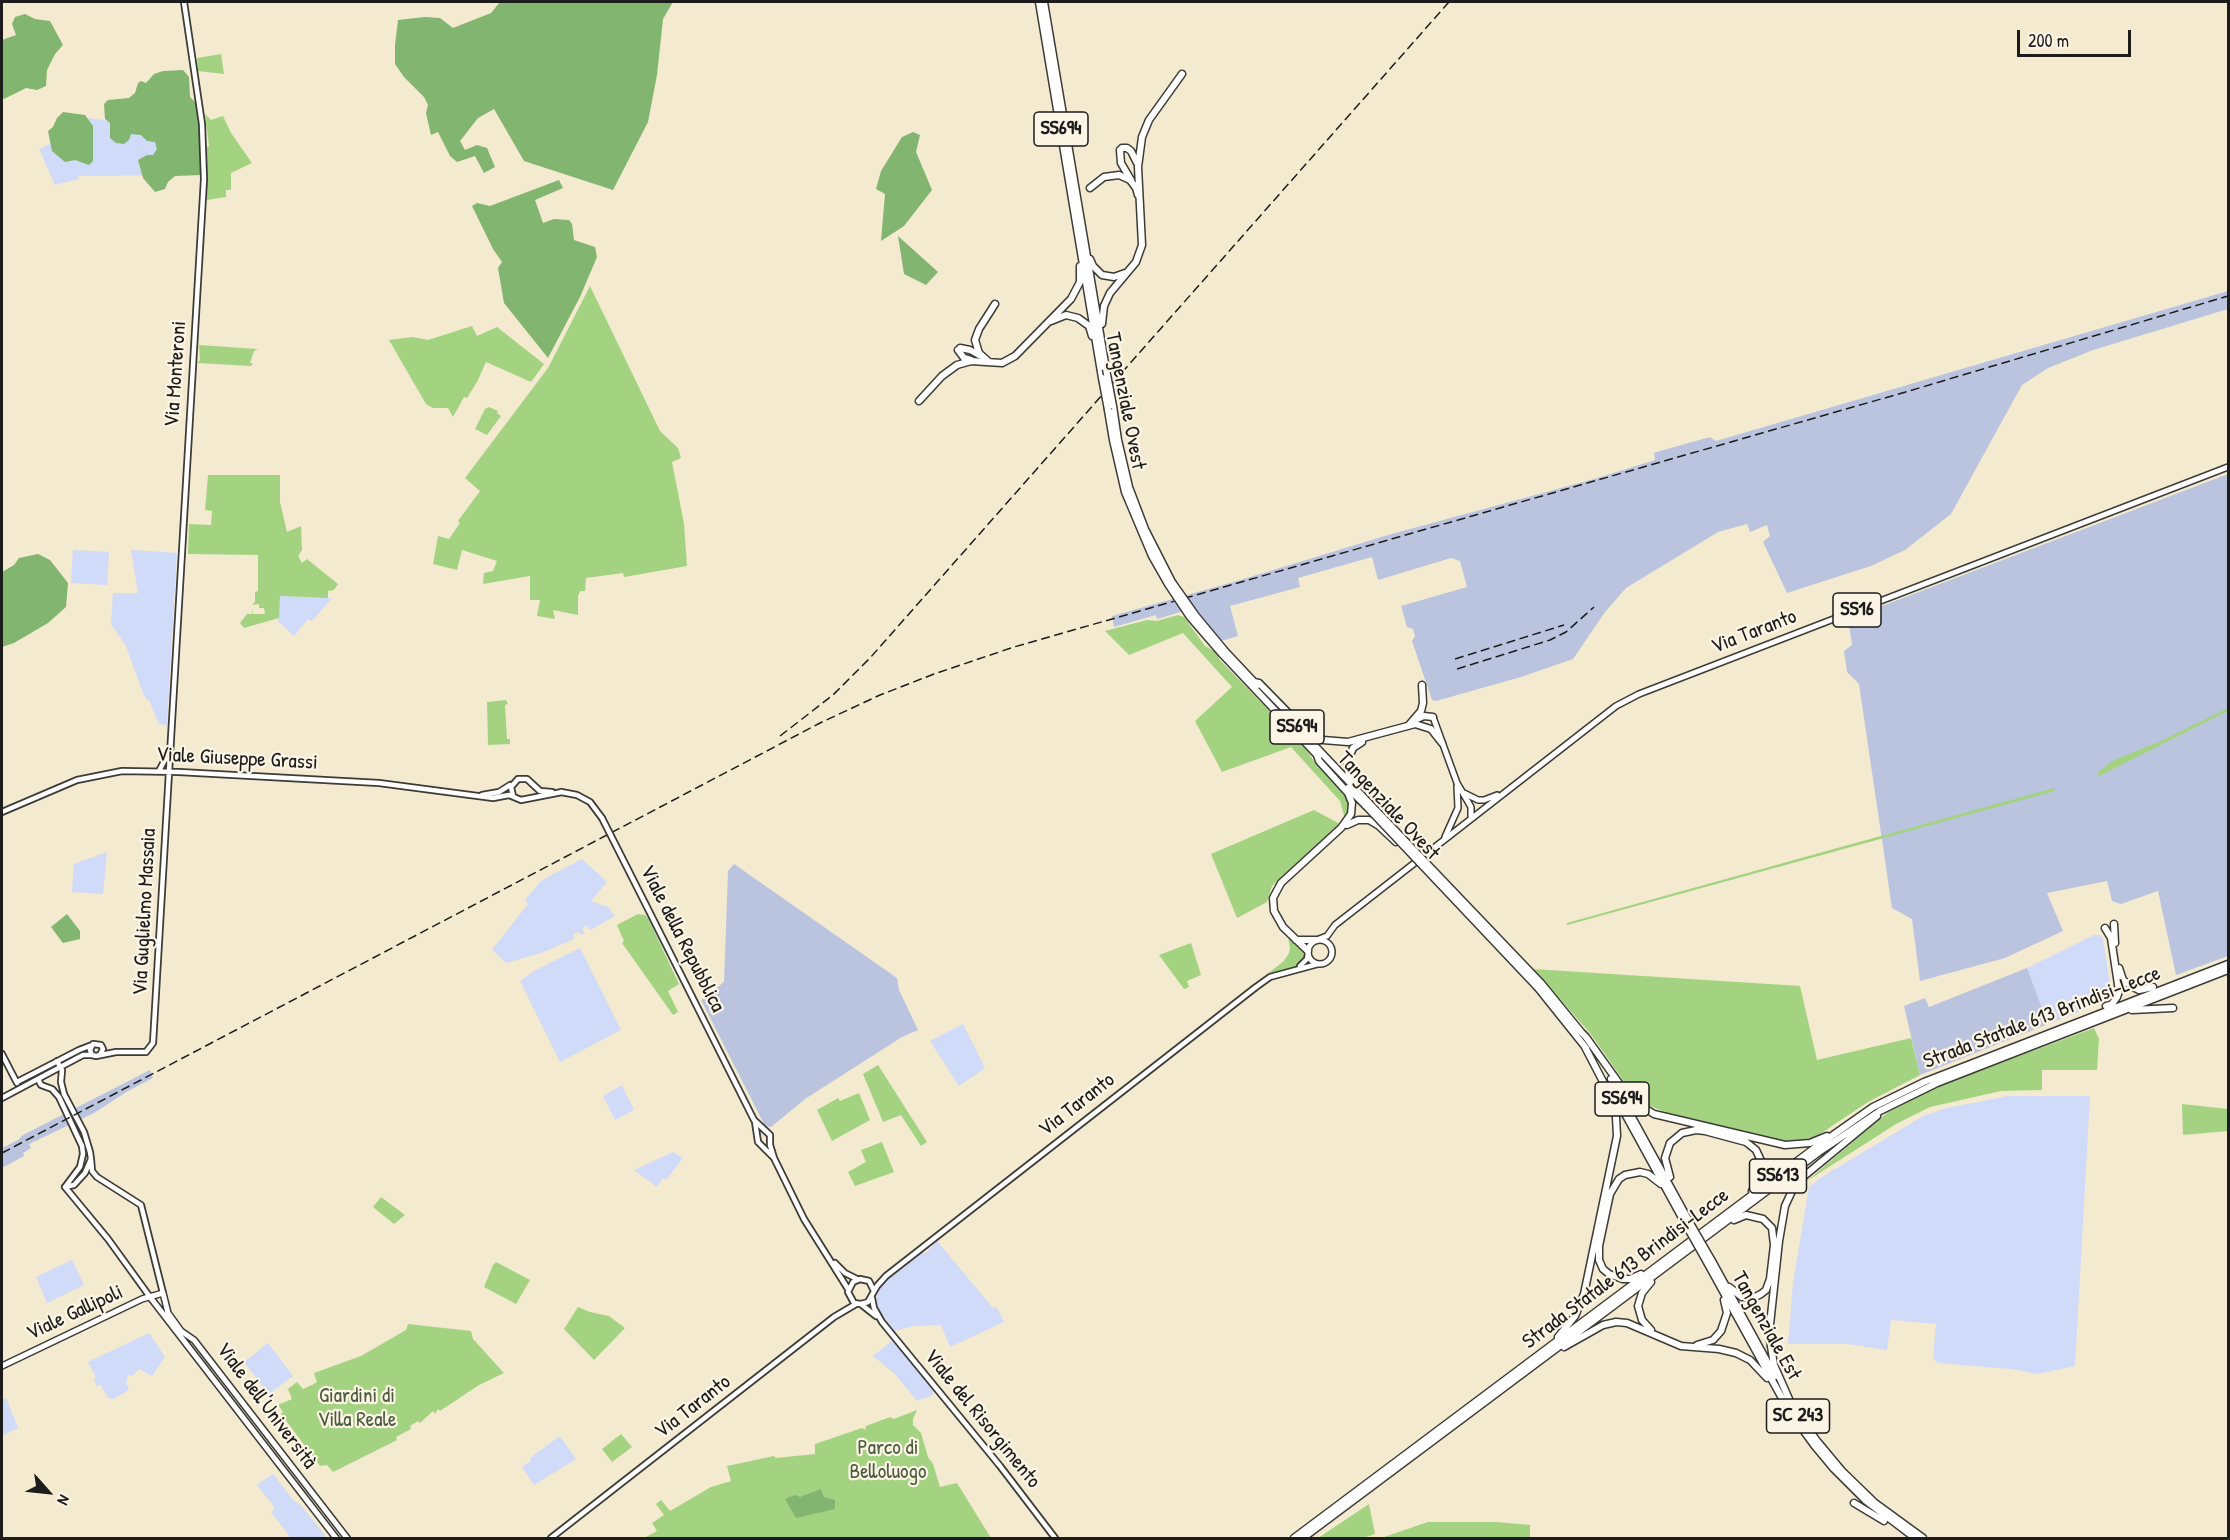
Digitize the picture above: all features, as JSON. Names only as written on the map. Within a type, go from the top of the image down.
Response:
[{"type":"highway","name":"Tangenziale Ovest","points":[[1039,2],[1053,68],[1105,361],[1104,373]]},
{"type":"highway","name":"Tangenziale Ovest","points":[[1044,2],[1048,41]]},
{"type":"highway","points":[[1105,361],[1102,321],[1104,306],[1114,287],[1132,268],[1142,245],[1138,167],[1140,147],[1146,126],[1182,74]]},
{"type":"highway","points":[[1138,167],[1131,151],[1127,148],[1121,149],[1121,163],[1133,184],[1140,204]]},
{"type":"highway","points":[[1090,188],[1104,177],[1114,175],[1125,177],[1133,184]]},
{"type":"highway","name":"Tangenziale Ovest","points":[[1078,218],[1078,233],[1125,492],[1140,530],[1190,617],[1317,755],[1369,803],[1413,856],[1540,986],[1608,1082],[1682,1212]]},
{"type":"highway","points":[[1078,218],[1083,223],[1091,260],[1097,272],[1114,277],[1132,268]]},
{"type":"highway","points":[[959,349],[970,350],[980,359],[992,363],[1004,363],[1046,325],[1071,299],[1080,282],[1078,233]]},
{"type":"highway","points":[[980,359],[975,346],[976,334],[994,304]]},
{"type":"highway","points":[[1046,325],[1066,315],[1072,315],[1084,321],[1091,332],[1104,373]]},
{"type":"highway","points":[[919,400],[952,368],[980,359]]},
{"type":"highway","name":"Tangenziale Ovest","points":[[1223,652],[1390,825],[1579,1030],[1605,1069],[1688,1224]]},
{"type":"highway","points":[[1254,682],[1259,683],[1303,728],[1316,736],[1340,743],[1370,738],[1418,722],[1424,716],[1433,717]]},
{"type":"highway","points":[[1418,722],[1423,703],[1422,685]]},
{"type":"highway","points":[[1418,722],[1431,729],[1442,743]]},
{"type":"highway","points":[[1369,803],[1349,775],[1347,763],[1353,748],[1370,738]]},
{"type":"highway","points":[[1308,952],[1283,927],[1274,911],[1273,898],[1275,892],[1287,878],[1341,828],[1351,814],[1351,798],[1319,761],[1317,755]]},
{"type":"highway","points":[[1341,828],[1358,820],[1375,822],[1413,856]]},
{"type":"highway","points":[[2114,924],[2119,969],[2123,980],[2131,986],[2139,990],[2147,990],[2180,978],[2194,976]]},
{"type":"highway","points":[[2056,1029],[2067,1022],[2112,1004],[2117,998],[2118,981],[2110,938],[2105,928]]},
{"type":"highway","points":[[1296,939],[1318,940]]},
{"type":"highway","name":"Strada Statale 613 Brindisi-Lecce","points":[[1303,1539],[1682,1252],[1714,1224],[1873,1107],[1924,1082],[2056,1029],[2229,964]]},
{"type":"highway","name":"Strada Statale 613 Brindisi-Lecce","points":[[1682,1252],[1708,1236],[1856,1125],[1903,1098],[2229,970]]},
{"type":"highway","points":[[2083,1026],[2139,1008],[2173,1008]]},
{"type":"highway","points":[[1579,1030],[1586,1036],[1626,1093],[1646,1110],[1661,1116],[1773,1143],[1793,1145],[1810,1143],[1824,1137],[1873,1107]]},
{"type":"highway","points":[[1518,1375],[1562,1334],[1578,1310],[1586,1285],[1614,1154],[1617,1126],[1615,1108],[1607,1087],[1585,1047]]},
{"type":"highway","points":[[1791,1409],[1774,1365],[1769,1334],[1779,1240],[1788,1198],[1803,1178],[1877,1116],[1937,1083]]},
{"type":"highway","points":[[1682,1212],[1665,1166],[1670,1143],[1682,1133],[1696,1130],[1746,1142],[1760,1156],[1762,1169],[1760,1182],[1752,1192],[1718,1218],[1714,1224]]},
{"type":"highway","points":[[1682,1212],[1655,1178],[1640,1172],[1625,1175],[1619,1179],[1610,1194],[1598,1254],[1603,1269],[1609,1274],[1630,1279],[1682,1252]]},
{"type":"highway","points":[[1708,1236],[1746,1215],[1763,1219],[1774,1234],[1770,1279],[1766,1290],[1761,1294],[1749,1298],[1737,1294],[1714,1271]]},
{"type":"highway","name":"Tangenziale Est","points":[[1688,1224],[1791,1409],[1834,1469],[1865,1500],[1912,1537]]},
{"type":"highway","points":[[1682,1252],[1646,1287],[1639,1299],[1639,1313],[1651,1330],[1671,1340],[1695,1345],[1707,1343],[1717,1336],[1724,1325],[1727,1313],[1714,1271]]},
{"type":"highway","points":[[1518,1375],[1603,1325],[1621,1322],[1634,1325],[1681,1346],[1727,1350],[1744,1356],[1761,1371],[1791,1409]]},
{"type":"highway","name":"Strada Statale 613 Brindisi-Lecce","points":[[1292,1539],[1518,1375]]},
{"type":"highway","name":"Tangenziale Est","points":[[1791,1409],[1842,1471],[1882,1508],[1923,1539]]},
{"type":"highway","points":[[1854,1503],[1872,1512],[1895,1530],[1912,1537]]},
{"type":"main road","name":"Via Monteroni","points":[[171,772],[170,750],[204,165],[201,113],[184,2]]},
{"type":"main road","name":"Via Taranto","points":[[1294,970],[1304,962],[1310,945],[1327,936],[1343,919],[1616,706],[1639,694],[2229,467]]},
{"type":"main road","points":[[1433,717],[1456,783],[1471,807],[1471,818],[1462,814],[1458,808]]},
{"type":"main road","name":"Via Monteroni","points":[[159,771],[170,750]]},
{"type":"main road","name":"Viale Giuseppe Grassi","points":[[2,812],[77,780],[122,771],[379,783],[493,798],[504,795],[521,800],[529,797]]},
{"type":"main road","name":"Via Guglielmo Massaia","points":[[116,1052],[146,1052],[153,1043],[171,772]]},
{"type":"main road","points":[[513,796],[511,788],[513,783],[523,778],[532,786],[529,797]]},
{"type":"main road","name":"Viale Giuseppe Grassi","points":[[478,795],[499,792],[513,783]]},
{"type":"main road","points":[[1443,841],[1455,820],[1458,808],[1456,783]]},
{"type":"main road","name":"Viale della Repubblica","points":[[532,786],[545,792],[577,795],[590,802],[602,818],[754,1120],[757,1140],[774,1158]]},
{"type":"main road","points":[[1462,792],[1474,799],[1484,800],[1506,790]]},
{"type":"main road","name":"Viale della Repubblica","points":[[529,797],[562,792]]},
{"type":"main road","name":"Via Taranto","points":[[874,1291],[886,1276],[1256,987],[1270,977],[1308,965],[1326,963],[1333,951],[1330,944],[1331,934],[1343,919]]},
{"type":"main road","points":[[1318,940],[1330,944]]},
{"type":"main road","points":[[1308,952],[1311,959],[1318,964]]},
{"type":"main road","points":[[17,1082],[98,1043],[116,1052]]},
{"type":"main road","points":[[92,1045],[90,1050],[92,1055]]},
{"type":"main road","points":[[100,1055],[102,1047]]},
{"type":"main road","points":[[2,1098],[83,1055],[116,1052]]},
{"type":"main road","points":[[2,1054],[20,1088]]},
{"type":"main road","points":[[62,1086],[67,1069],[75,1059]]},
{"type":"main road","points":[[57,1061],[61,1068],[62,1086],[86,1139],[92,1171],[97,1177],[141,1205],[163,1293]]},
{"type":"main road","points":[[38,1071],[41,1085],[52,1089],[59,1097],[82,1146],[80,1167],[65,1187]]},
{"type":"main road","name":"Viale della Repubblica","points":[[754,1120],[764,1132],[770,1135],[769,1142],[774,1158],[804,1219],[849,1289]]},
{"type":"main road","points":[[758,1135],[764,1132]]},
{"type":"main road","points":[[762,1144],[769,1142]]},
{"type":"main road","points":[[65,1187],[73,1186],[82,1178],[91,1159]]},
{"type":"main road","points":[[65,1187],[108,1239],[150,1297]]},
{"type":"main road","name":"Viale della Repubblica","points":[[829,1257],[845,1273],[857,1279]]},
{"type":"main road","name":"Via Taranto","points":[[867,1280],[886,1276]]},
{"type":"main road","points":[[857,1279],[867,1280],[874,1291],[872,1298],[868,1302],[859,1304],[851,1299],[849,1289],[857,1279]]},
{"type":"main road","name":"Viale Gallipoli","points":[[2,1366],[163,1293]]},
{"type":"main road","name":"Viale dell'Università","points":[[163,1293],[168,1313],[181,1331],[194,1340],[347,1539]]},
{"type":"main road","name":"Viale dell'Università","points":[[150,1297],[336,1539]]},
{"type":"main road","name":"Viale del Risorgimento","points":[[872,1298],[874,1308],[882,1322],[1055,1539]]},
{"type":"main road","name":"Via Taranto","points":[[551,1539],[839,1313],[859,1304]]},
{"type":"main road","name":"Viale del Risorgimento","points":[[859,1304],[882,1322]]},
{"type":"shaded area","points":[[74,116],[110,121],[202,153],[201,175],[78,176],[79,179],[55,185],[39,149],[67,136]]},
{"type":"shaded area","points":[[2228,291],[2228,309],[2093,350],[2048,368],[2022,385],[1951,514],[1905,550],[1871,566],[1787,593],[1763,542],[1770,536],[1767,525],[1750,532],[1747,524],[1718,532],[1626,588],[1605,612],[1573,659],[1521,677],[1436,701],[1432,700],[1412,641],[1415,636],[1413,629],[1407,627],[1401,606],[1467,587],[1460,561],[1451,558],[1378,580],[1372,557],[1298,578],[1300,587],[1230,606],[1238,636],[1221,641],[1194,608],[1157,619],[1156,615],[1114,627],[1112,616],[1388,535],[1594,479],[1655,460],[1654,453],[1660,451],[1710,437],[1716,441]]},
{"type":"shaded area","points":[[2228,474],[2228,956],[2176,975],[2158,891],[2121,904],[2112,901],[2107,881],[2047,893],[2063,931],[2005,958],[1920,981],[1912,919],[1892,908],[1859,684],[1847,672],[1844,651],[1852,645],[1848,619]]},
{"type":"shaded area","points":[[73,550],[109,552],[107,585],[71,583]]},
{"type":"shaded area","points":[[131,550],[177,553],[167,725],[159,724],[149,700],[143,693],[126,646],[111,624],[113,593],[138,593]]},
{"type":"shaded area","points":[[279,596],[332,598],[312,621],[308,619],[294,636],[278,621]]},
{"type":"shaded area","points":[[107,852],[103,894],[72,892],[74,864]]},
{"type":"shaded area","points":[[582,859],[607,882],[591,901],[608,907],[615,916],[590,930],[587,925],[582,928],[585,933],[573,934],[574,939],[541,953],[506,963],[492,950],[528,904],[525,900],[542,880]]},
{"type":"shaded area","points":[[734,864],[897,978],[899,990],[918,1030],[902,1037],[805,1099],[771,1127],[765,1126],[701,1000],[724,982],[728,871]]},
{"type":"shaded area","points":[[2094,935],[2099,935],[2103,939],[2111,990],[2108,997],[2087,1009],[2048,1024],[2027,968]]},
{"type":"shaded area","points":[[580,948],[621,1030],[560,1062],[520,981],[534,971]]},
{"type":"shaded area","points":[[2027,968],[2048,1024],[1920,1075],[1904,1006],[1925,998],[1929,1007]]},
{"type":"shaded area","points":[[963,1024],[985,1068],[959,1086],[930,1041]]},
{"type":"shaded area","points":[[150,1070],[153,1078],[94,1113],[29,1144],[31,1148],[23,1153],[24,1156],[2,1168],[2,1148]]},
{"type":"shaded area","points":[[622,1085],[634,1110],[615,1120],[603,1096]]},
{"type":"shaded area","points":[[2008,1096],[2090,1096],[2075,1366],[2038,1374],[2011,1369],[1938,1363],[1933,1358],[1936,1324],[1891,1320],[1887,1350],[1847,1344],[1788,1344],[1793,1283],[1809,1187],[1923,1116],[1947,1108]]},
{"type":"shaded area","points":[[673,1152],[683,1158],[666,1180],[663,1178],[657,1187],[634,1170]]},
{"type":"shaded area","points":[[937,1241],[993,1308],[996,1306],[1004,1322],[950,1347],[941,1325],[913,1326],[894,1331],[875,1305],[879,1287],[922,1253],[926,1253]]},
{"type":"shaded area","points":[[72,1260],[84,1285],[47,1303],[36,1277]]},
{"type":"shaded area","points":[[149,1333],[165,1357],[152,1376],[139,1369],[132,1376],[128,1375],[126,1382],[129,1390],[113,1399],[108,1398],[101,1385],[96,1386],[94,1378],[96,1377],[88,1362]]},
{"type":"shaded area","points":[[893,1340],[934,1391],[933,1395],[917,1401],[895,1374],[873,1356]]},
{"type":"shaded area","points":[[268,1343],[293,1376],[269,1394],[244,1362]]},
{"type":"shaded area","points":[[6,1398],[18,1428],[2,1436],[2,1400]]},
{"type":"shaded area","points":[[560,1436],[576,1459],[534,1485],[522,1467],[531,1461],[530,1458]]},
{"type":"shaded area","points":[[273,1474],[327,1538],[291,1538],[271,1512],[275,1508],[257,1485]]},
{"type":"green space","points":[[500,2],[673,2],[663,19],[657,75],[648,122],[613,190],[524,161],[494,109],[478,118],[460,141],[465,150],[477,145],[487,148],[495,167],[484,173],[475,156],[457,162],[450,156],[438,132],[431,135],[426,113],[428,105],[424,97],[404,77],[395,64],[398,20],[440,18],[453,28],[491,13]]},
{"type":"green space","points":[[25,14],[35,19],[50,21],[63,45],[55,54],[47,70],[46,86],[37,90],[26,88],[4,99],[2,97],[2,40],[16,35],[12,24],[15,17]]},
{"type":"green space","points":[[221,54],[224,74],[198,71],[197,58]]},
{"type":"green space","points":[[183,70],[189,77],[190,97],[196,103],[202,153],[201,175],[175,176],[168,182],[165,189],[155,192],[143,178],[138,160],[147,155],[153,155],[157,149],[155,142],[147,141],[141,135],[131,134],[129,140],[124,144],[116,143],[110,138],[110,123],[105,119],[104,104],[108,100],[129,98],[135,93],[138,83],[141,81],[146,83],[154,74]]},
{"type":"green space","points":[[63,112],[85,115],[93,126],[93,161],[89,165],[75,160],[65,162],[52,151],[48,131]]},
{"type":"green space","points":[[205,114],[211,120],[223,116],[231,133],[252,163],[231,173],[231,190],[226,190],[226,197],[207,200],[207,147],[209,146]]},
{"type":"green space","points":[[913,132],[920,135],[916,152],[932,190],[904,226],[881,241],[885,194],[876,189],[881,171],[902,137]]},
{"type":"green space","points":[[559,180],[563,188],[535,200],[543,223],[554,219],[569,220],[572,224],[574,240],[595,247],[597,257],[580,297],[548,358],[504,303],[498,268],[502,262],[472,206],[477,203],[490,206]]},
{"type":"green space","points":[[898,236],[938,272],[926,285],[904,274]]},
{"type":"green space","points":[[590,286],[660,431],[678,448],[681,458],[672,462],[684,524],[687,566],[624,577],[623,573],[586,578],[585,591],[580,591],[578,596],[578,615],[553,610],[555,619],[537,616],[540,600],[530,600],[530,576],[483,584],[484,573],[493,571],[497,561],[462,550],[457,570],[433,564],[438,536],[449,539],[460,523],[458,521],[480,491],[465,478],[548,368]]},
{"type":"green space","points":[[472,326],[477,336],[497,327],[544,364],[531,382],[486,362],[477,382],[467,398],[464,397],[453,417],[448,408],[433,408],[426,404],[389,340],[413,337],[428,340]]},
{"type":"green space","points":[[199,345],[258,349],[254,351],[251,366],[197,363],[200,360]]},
{"type":"green space","points":[[489,407],[498,411],[497,413],[501,416],[487,435],[475,429],[485,409]]},
{"type":"green space","points":[[208,475],[280,475],[280,502],[287,532],[301,526],[302,550],[298,556],[302,563],[307,559],[338,584],[334,590],[328,591],[328,598],[280,596],[279,618],[244,628],[240,623],[247,614],[252,614],[252,609],[253,614],[265,614],[264,608],[259,608],[259,604],[252,605],[255,602],[255,592],[258,591],[258,555],[188,554],[189,524],[211,525],[212,511],[205,510]]},
{"type":"green space","points":[[38,554],[50,560],[68,583],[66,607],[48,623],[14,643],[2,647],[2,572],[14,565],[19,558]]},
{"type":"green space","points":[[1178,615],[1184,617],[1205,646],[1214,651],[1344,793],[1350,805],[1345,819],[1340,801],[1291,747],[1222,772],[1195,721],[1232,687],[1183,633],[1129,655],[1105,631]]},
{"type":"green space","points":[[506,700],[508,704],[505,705],[507,739],[510,739],[510,744],[488,745],[487,702]]},
{"type":"green space","points":[[2228,708],[2228,711],[2099,776],[2097,773],[2114,760],[2163,740]]},
{"type":"green space","points":[[2054,788],[2055,791],[1567,925],[1567,923]]},
{"type":"green space","points":[[1314,810],[1340,824],[1272,886],[1267,902],[1237,918],[1211,854]]},
{"type":"green space","points":[[67,914],[80,931],[80,939],[63,943],[51,927]]},
{"type":"green space","points":[[638,914],[648,918],[679,984],[668,991],[678,1012],[673,1015],[622,943],[624,941],[617,925]]},
{"type":"green space","points":[[1288,938],[1305,950],[1305,959],[1296,967],[1267,974],[1284,961],[1289,953]]},
{"type":"green space","points":[[1191,943],[1201,975],[1187,981],[1189,987],[1184,989],[1159,955]]},
{"type":"green space","points":[[1533,969],[1800,986],[1817,1060],[1911,1038],[1920,1075],[1868,1102],[1817,1136],[1794,1142],[1780,1141],[1673,1115],[1645,1104],[1632,1093],[1590,1033]]},
{"type":"green space","points":[[2094,1028],[2099,1039],[2097,1070],[2042,1070],[2042,1090],[2001,1091],[1930,1107],[1896,1124],[1807,1181],[1888,1112],[1944,1084]]},
{"type":"green space","points":[[878,1065],[927,1142],[921,1146],[901,1115],[883,1122],[863,1074]]},
{"type":"green space","points":[[859,1093],[870,1120],[832,1141],[817,1110],[838,1098],[840,1101]]},
{"type":"green space","points":[[2182,1104],[2228,1109],[2228,1131],[2183,1135]]},
{"type":"green space","points":[[882,1142],[894,1172],[855,1186],[848,1172],[866,1162],[861,1150]]},
{"type":"green space","points":[[381,1197],[405,1215],[394,1224],[373,1207]]},
{"type":"green space","points":[[496,1262],[530,1280],[516,1304],[484,1287]]},
{"type":"green space","points":[[578,1307],[609,1316],[625,1328],[594,1360],[564,1329]]},
{"type":"green space","name":"Giardini di Villa Reale","points":[[408,1324],[471,1331],[473,1339],[504,1373],[479,1385],[440,1411],[438,1409],[435,1414],[433,1411],[420,1423],[418,1421],[410,1426],[411,1429],[396,1437],[397,1440],[333,1472],[327,1465],[320,1466],[281,1414],[283,1412],[278,1405],[292,1399],[288,1389],[297,1382],[303,1389],[312,1385],[317,1382],[314,1373],[361,1356],[406,1330]]},
{"type":"green space","name":"Parco di Belloluogo","points":[[917,1410],[913,1425],[921,1433],[940,1487],[957,1483],[991,1538],[644,1538],[657,1531],[652,1523],[664,1515],[656,1504],[661,1500],[670,1511],[711,1487],[731,1481],[727,1466],[774,1456],[776,1458],[815,1454],[815,1444],[862,1428],[865,1430],[866,1426]]},
{"type":"green space","points":[[621,1434],[632,1447],[612,1462],[602,1449]]},
{"type":"green space","points":[[821,1489],[824,1497],[835,1500],[835,1509],[796,1518],[785,1499],[795,1495],[800,1497]]},
{"type":"green space","points":[[1369,1504],[1375,1534],[1363,1538],[1318,1538]]},
{"type":"green space","points":[[1428,1522],[1497,1522],[1530,1525],[1530,1538],[1381,1538]]},
{"type":"railway","points":[[780,736],[833,695],[870,658],[1449,2]]},
{"type":"railway","points":[[2,1153],[820,723],[880,695],[934,674],[1014,647],[1909,391],[2228,296]]},
{"type":"railway","points":[[1457,669],[1550,640],[1566,632],[1594,607]]},
{"type":"railway","points":[[1455,659],[1564,625]]}]
